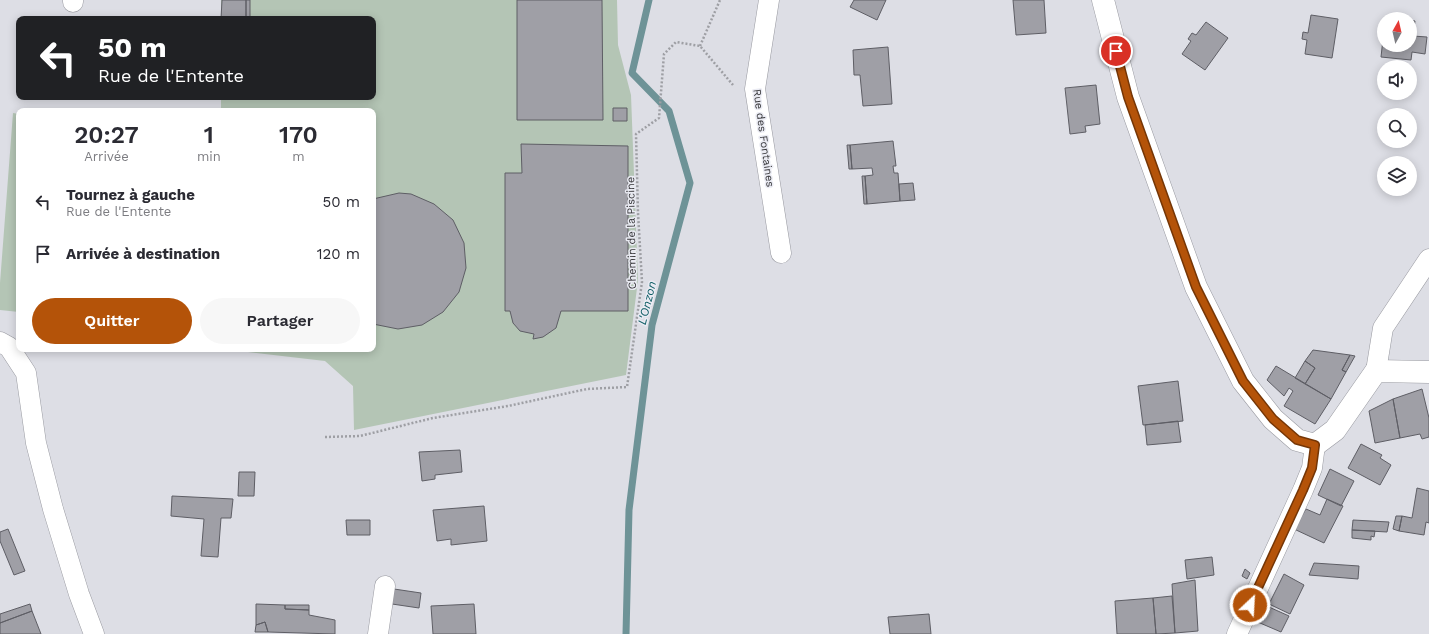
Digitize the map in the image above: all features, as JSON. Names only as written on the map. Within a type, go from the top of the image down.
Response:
[{"type":"street","name":"Rue des Fontaines","points":[[770,0],[755,88],[781,253]]},
{"type":"street","points":[[1103,0],[1128,97],[1196,287],[1243,381],[1273,419],[1297,440],[1315,445]]},
{"type":"street","points":[[1237,634],[1303,490],[1312,468],[1315,445],[1335,430],[1376,371],[1383,328],[1429,259]]},
{"type":"street","points":[[0,342],[9,347],[26,373],[36,443],[53,509],[79,594],[94,634]]},
{"type":"street","points":[[1376,371],[1429,372]]},
{"type":"street","points":[[378,634],[385,586]]},
{"type":"path","points":[[720,0],[700,46],[728,80],[758,107]]},
{"type":"path","name":"Chemin de la Piscine","points":[[325,438],[360,436],[433,418],[508,406],[587,389],[627,387],[642,282],[636,134],[658,118],[664,54],[676,42],[700,46]]},
{"type":"green space","points":[[221,0],[617,0],[618,45],[631,95],[638,280],[626,375],[354,430],[353,386],[325,361],[248,352],[376,352],[376,108],[221,108],[221,100],[376,100],[376,16],[221,16]]},
{"type":"green space","points":[[13,113],[16,114],[16,312],[0,310],[0,283]]},
{"type":"building","points":[[222,0],[246,0],[246,16],[221,16]]},
{"type":"building","points":[[246,0],[250,0],[250,16],[246,16]]},
{"type":"building","points":[[517,0],[602,0],[603,120],[517,120]]},
{"type":"building","points":[[854,0],[886,0],[877,20],[850,7]]},
{"type":"building","points":[[1013,0],[1044,0],[1046,33],[1016,35]]},
{"type":"building","points":[[1311,15],[1338,19],[1332,58],[1305,54],[1307,40],[1302,39],[1303,32],[1308,33]]},
{"type":"building","points":[[1206,22],[1228,38],[1205,70],[1182,54],[1191,41],[1188,39],[1192,33],[1196,35]]},
{"type":"building","points":[[1417,36],[1427,37],[1425,54],[1412,52],[1417,52]]},
{"type":"building","points":[[888,47],[892,104],[863,106],[860,75],[854,75],[853,50]]},
{"type":"building","points":[[1382,52],[1412,52],[1411,60],[1381,57]]},
{"type":"building","points":[[1096,85],[1100,124],[1085,126],[1086,132],[1070,134],[1065,88]]},
{"type":"building","points":[[613,108],[627,108],[627,121],[613,121]]},
{"type":"building","points":[[893,141],[896,166],[893,166],[894,173],[898,173],[900,201],[867,204],[865,176],[873,175],[872,168],[852,169],[850,145]]},
{"type":"building","points":[[521,144],[628,146],[628,311],[561,311],[556,328],[543,337],[533,339],[534,334],[520,331],[513,323],[510,311],[505,311],[505,173],[522,173]]},
{"type":"building","points":[[847,145],[850,145],[852,169],[849,169]]},
{"type":"building","points":[[862,176],[865,176],[867,204],[864,204]]},
{"type":"building","points":[[913,183],[915,200],[900,201],[899,184]]},
{"type":"building","points":[[399,193],[411,194],[434,204],[453,220],[464,243],[466,268],[459,292],[443,312],[422,325],[398,329],[376,325],[376,198]]},
{"type":"building","points":[[1313,350],[1350,355],[1342,370],[1346,372],[1331,399],[1305,384],[1315,368],[1305,361]]},
{"type":"building","points":[[1350,355],[1355,356],[1346,372],[1342,370]]},
{"type":"building","points":[[1305,361],[1315,368],[1305,384],[1295,378]]},
{"type":"building","points":[[1276,366],[1331,399],[1315,424],[1284,406],[1293,391],[1289,388],[1284,396],[1267,380]]},
{"type":"building","points":[[1178,381],[1183,421],[1143,425],[1138,386]]},
{"type":"building","points":[[1422,389],[1429,418],[1429,437],[1422,439],[1420,434],[1400,438],[1393,399]]},
{"type":"building","points":[[1393,399],[1400,438],[1375,443],[1369,411]]},
{"type":"building","points":[[1178,421],[1181,442],[1147,445],[1145,425]]},
{"type":"building","points":[[1361,444],[1382,455],[1380,458],[1391,465],[1380,485],[1348,468]]},
{"type":"building","points":[[460,450],[462,472],[435,475],[435,479],[422,481],[419,452]]},
{"type":"building","points":[[1330,469],[1354,481],[1341,506],[1318,495]]},
{"type":"building","points":[[239,472],[255,472],[254,496],[238,496]]},
{"type":"building","points":[[1417,488],[1429,491],[1429,523],[1426,522],[1424,535],[1399,531],[1402,516],[1412,518]]},
{"type":"building","points":[[172,496],[233,499],[231,518],[221,518],[218,557],[201,556],[204,519],[171,516]]},
{"type":"building","points":[[1327,499],[1343,506],[1324,543],[1294,529],[1306,509],[1320,515]]},
{"type":"building","points":[[484,506],[487,541],[451,545],[451,539],[437,541],[433,510]]},
{"type":"building","points":[[1396,516],[1402,516],[1399,531],[1393,529]]},
{"type":"building","points":[[346,520],[370,520],[370,535],[347,535]]},
{"type":"building","points":[[1353,520],[1389,522],[1387,532],[1352,530]]},
{"type":"building","points":[[8,529],[25,571],[14,575],[0,541],[0,532]]},
{"type":"building","points":[[1352,530],[1375,531],[1374,537],[1371,536],[1371,540],[1352,538]]},
{"type":"building","points":[[1212,557],[1214,575],[1187,579],[1185,560]]},
{"type":"building","points":[[1314,563],[1359,566],[1358,579],[1309,575]]},
{"type":"building","points":[[1245,569],[1250,573],[1247,579],[1242,576]]},
{"type":"building","points":[[1284,574],[1304,585],[1290,614],[1269,604]]},
{"type":"building","points":[[1195,580],[1198,631],[1175,633],[1172,584]]},
{"type":"building","points":[[394,589],[421,593],[419,608],[392,604]]},
{"type":"building","points":[[1172,596],[1175,633],[1156,634],[1153,598]]},
{"type":"building","points":[[1153,598],[1156,634],[1117,634],[1115,601]]},
{"type":"building","points":[[1260,603],[1289,616],[1281,632],[1253,620]]},
{"type":"building","points":[[30,604],[32,611],[0,623],[0,614]]},
{"type":"building","points":[[256,604],[285,605],[285,609],[309,610],[309,615],[335,620],[335,634],[268,632],[265,622],[256,625]]},
{"type":"building","points":[[474,604],[476,634],[433,634],[431,606]]},
{"type":"building","points":[[285,605],[309,605],[309,610],[285,609]]},
{"type":"building","points":[[32,611],[41,634],[0,634],[0,623]]},
{"type":"building","points":[[929,614],[931,634],[890,634],[888,617]]},
{"type":"building","points":[[265,622],[268,632],[255,632],[256,625]]},
{"type":"waterway","name":"L'Onzon","points":[[626,634],[629,510],[652,325],[690,183],[669,111],[632,73],[649,0]]},
{"type":"route","points":[[1116,51],[1128,97],[1196,287],[1243,381],[1273,419],[1297,440],[1315,445],[1312,468],[1250,605]]}]
